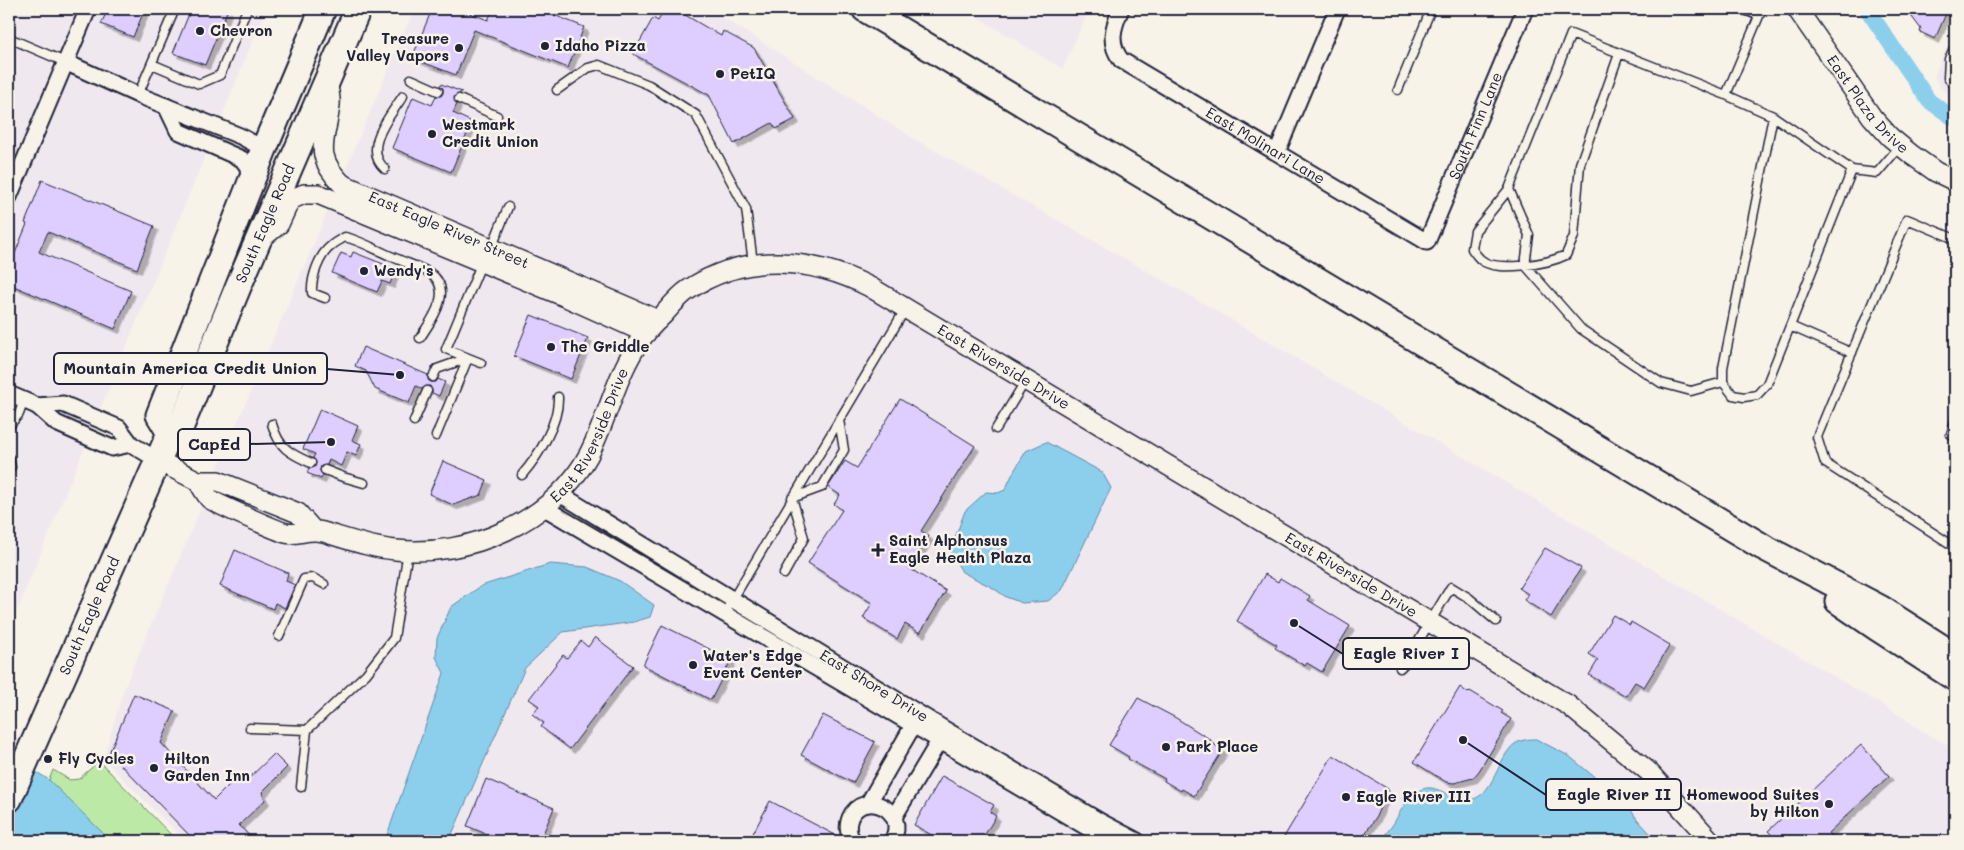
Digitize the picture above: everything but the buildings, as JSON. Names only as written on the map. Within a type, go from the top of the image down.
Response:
[{"type":"highway","name":"South Eagle Road","points":[[170,433],[159,415],[264,149],[322,9]]},
{"type":"highway","name":"South Eagle Road","points":[[9,799],[170,433],[181,426],[255,247],[358,9]]},
{"type":"highway","points":[[865,9],[1763,547],[1876,627],[1955,656]]},
{"type":"highway","points":[[255,247],[257,203],[270,169],[264,149]]},
{"type":"highway","points":[[1940,651],[1955,678]]},
{"type":"street","points":[[9,197],[88,9]]},
{"type":"street","name":"East Molinari Lane","points":[[1121,9],[1113,32],[1112,42],[1114,51],[1121,60],[1427,242]]},
{"type":"street","points":[[1277,152],[1338,9]]},
{"type":"street","name":"South Finn Lane","points":[[1427,242],[1525,9]]},
{"type":"street","points":[[1747,9],[1755,12],[1760,9]]},
{"type":"street","name":"East Plaza Drive","points":[[1797,9],[1872,117],[1900,146],[1936,172],[1955,181]]},
{"type":"street","points":[[65,62],[138,95],[240,136],[264,149]]},
{"type":"street","name":"East Eagle River Street","points":[[327,82],[331,103],[323,138],[322,153],[331,173],[342,184],[487,255],[652,326]]},
{"type":"street","points":[[166,106],[178,131],[242,159],[248,167],[249,188]]},
{"type":"street","name":"East Eagle River Street","points":[[255,247],[279,224],[290,200],[304,194],[318,194],[487,255]]},
{"type":"street","name":"East Riverside Drive","points":[[159,460],[198,481],[218,481],[298,513],[313,530],[368,545],[408,551],[439,550],[476,542],[509,528],[560,494],[586,458],[597,437],[626,364],[652,326],[686,291],[713,276],[754,264],[792,262],[822,267],[847,275],[906,308],[1568,704],[1649,772],[1711,841]]},
{"type":"street","points":[[9,394],[30,403],[56,423],[112,448],[131,444]]},
{"type":"street","points":[[30,403],[63,404],[118,428],[131,444],[159,460]]},
{"type":"street","name":"East Shore Drive","points":[[560,494],[732,599],[916,720]]},
{"type":"street","name":"East Shore Drive","points":[[543,507],[724,614],[1137,841]]},
{"type":"street","points":[[1940,651],[1955,687]]},
{"type":"street","points":[[868,804],[916,720]]},
{"type":"street","points":[[894,817],[942,735]]},
{"type":"street","name":"East Shore Drive","points":[[942,735],[1110,841]]},
{"type":"street","points":[[853,841],[848,831],[851,816],[861,806],[868,804],[883,806],[894,817],[896,832],[892,841]]},
{"type":"lane","points":[[138,95],[175,9]]},
{"type":"lane","points":[[152,64],[199,84],[220,75],[247,9]]},
{"type":"lane","points":[[1398,90],[1431,9]]},
{"type":"lane","points":[[1726,95],[1760,9]]},
{"type":"lane","points":[[1619,54],[1580,164],[1574,236],[1566,255],[1556,260],[1525,265],[1497,265],[1480,260],[1472,249],[1475,230],[1509,189],[1571,34],[1726,95],[1773,116],[1852,170],[1877,173],[1900,146]]},
{"type":"lane","points":[[9,38],[65,62]]},
{"type":"lane","points":[[1955,46],[1949,59],[1948,78],[1955,86]]},
{"type":"lane","points":[[557,90],[588,68],[599,65],[648,85],[696,115],[746,209],[754,264]]},
{"type":"lane","points":[[410,80],[438,91]]},
{"type":"lane","points":[[385,170],[380,165],[377,156],[376,141],[403,96]]},
{"type":"lane","points":[[458,99],[497,116]]},
{"type":"lane","points":[[1773,116],[1723,368],[1723,382],[1733,395],[1744,397],[1757,395],[1767,384],[1852,170]]},
{"type":"lane","points":[[1509,189],[1529,235],[1525,265],[1581,329],[1660,383],[1691,391],[1723,382]]},
{"type":"lane","points":[[481,363],[446,349],[508,206]]},
{"type":"lane","points":[[1955,239],[1907,219],[1817,436],[1825,463],[1955,547]]},
{"type":"lane","points":[[325,298],[312,293],[311,283],[324,253],[331,245],[345,237],[358,240],[431,274],[439,284],[441,300],[432,320],[420,338]]},
{"type":"lane","points":[[724,614],[906,308]]},
{"type":"lane","points":[[1790,326],[1852,353]]},
{"type":"lane","points":[[433,377],[437,369],[468,358]]},
{"type":"lane","points":[[436,436],[468,358]]},
{"type":"lane","points":[[996,429],[1026,380]]},
{"type":"lane","points":[[414,421],[427,391]]},
{"type":"lane","points":[[522,475],[537,458],[558,408],[558,396]]},
{"type":"lane","points":[[9,426],[30,403]]},
{"type":"lane","points":[[792,498],[822,487],[844,450],[839,420]]},
{"type":"lane","points":[[1955,421],[1951,434],[1955,436]]},
{"type":"lane","points":[[272,424],[280,444],[288,452],[311,463]]},
{"type":"lane","points":[[9,458],[11,467]]},
{"type":"lane","points":[[325,470],[364,483]]},
{"type":"lane","points":[[784,574],[804,538],[792,498]]},
{"type":"lane","points":[[301,787],[307,730],[366,674],[394,638],[408,551]]},
{"type":"lane","points":[[279,636],[304,579],[313,578],[324,584]]},
{"type":"lane","points":[[1400,668],[1406,662],[1451,587],[1469,598],[1496,621]]},
{"type":"lane","points":[[250,728],[307,730]]},
{"type":"shaded area","points":[[9,9],[266,9],[9,630]]},
{"type":"shaded area","points":[[414,9],[710,9],[916,140],[1201,302],[1899,715],[1930,736],[1955,748],[1955,841],[185,841],[103,759],[125,686]]},
{"type":"shaded area","points":[[964,9],[1089,9],[1063,69]]},
{"type":"shaded area","points":[[1955,29],[1955,98],[1940,88],[1934,76]]},
{"type":"green space","points":[[100,760],[177,841],[100,841],[70,802],[49,780],[53,770],[70,780],[79,779]]},
{"type":"water","points":[[1046,442],[1102,472],[1111,488],[1062,590],[1048,601],[1022,603],[1006,597],[962,572],[950,551],[965,511],[986,492],[998,493],[1005,490],[1026,451]]},
{"type":"water","points":[[550,564],[587,567],[620,581],[654,605],[650,617],[634,622],[563,632],[525,668],[449,841],[385,841],[444,673],[436,657],[437,638],[451,607],[481,586]]},
{"type":"water","points":[[1536,739],[1569,756],[1626,803],[1637,819],[1657,841],[1381,841],[1408,800],[1419,791],[1431,788],[1461,799],[1467,800],[1478,797],[1490,784],[1514,744]]},
{"type":"water","points":[[9,754],[49,780],[111,841],[9,841]]},
{"type":"waterway","points":[[1867,9],[1929,101],[1955,119]]},
{"type":"place","name":"Chevron","points":[[200,31]]},
{"type":"place","name":"Idaho Pizza","points":[[545,46]]},
{"type":"place","name":"Treasure Valley Vapors","points":[[459,48]]},
{"type":"place","name":"PetIQ","points":[[720,74]]},
{"type":"place","name":"Westmark Credit Union","points":[[432,134]]},
{"type":"place","name":"Wendy's","points":[[364,271]]},
{"type":"place","name":"The Griddle","points":[[551,347]]},
{"type":"place","name":"Mountain America Credit Union","points":[[400,375]]},
{"type":"place","name":"CapEd","points":[[331,442]]},
{"type":"place","name":"Saint Alphonsus Eagle Health Plaza","points":[[878,550]]},
{"type":"place","name":"Eagle River I","points":[[1294,623]]},
{"type":"place","name":"Water's Edge Event Center","points":[[693,665]]},
{"type":"place","name":"Eagle River II","points":[[1463,740]]},
{"type":"place","name":"Park Place","points":[[1166,747]]},
{"type":"place","name":"Fly Cycles","points":[[48,759]]},
{"type":"place","name":"Hilton Garden Inn","points":[[154,768]]},
{"type":"place","name":"Eagle River III","points":[[1346,797]]},
{"type":"place","name":"Homewood Suites by Hilton","points":[[1829,804]]}]
